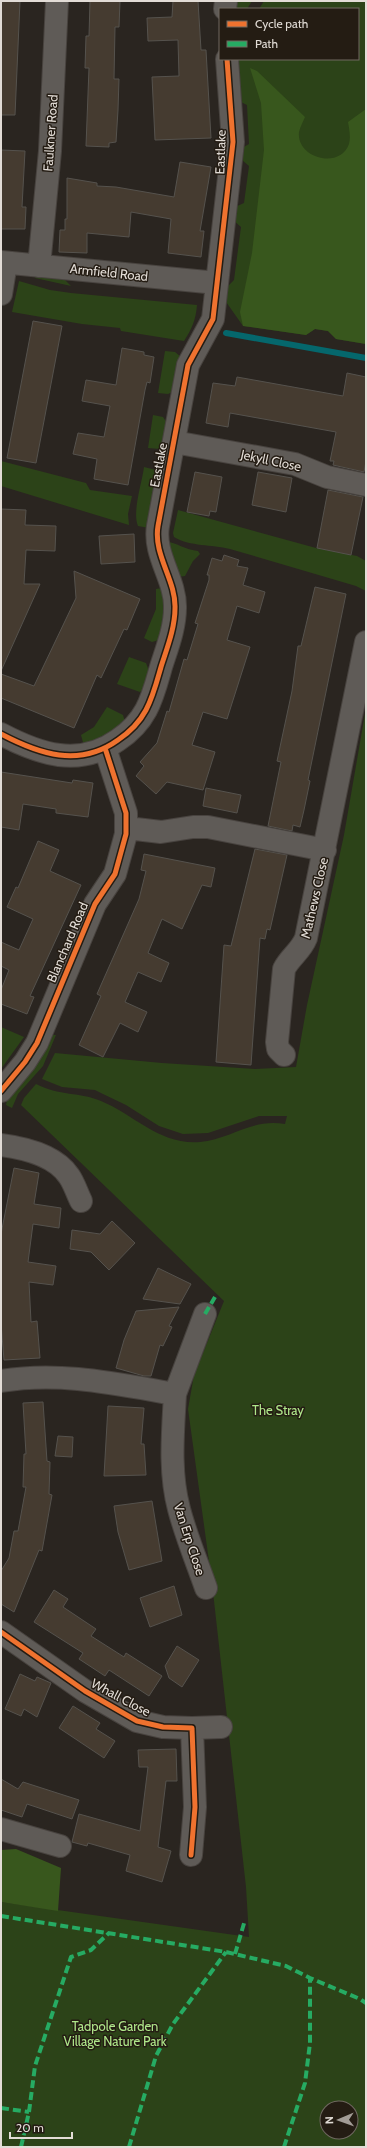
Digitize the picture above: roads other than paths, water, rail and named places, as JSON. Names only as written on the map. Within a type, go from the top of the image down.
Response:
[{"type":"street","name":"Faulkner Road","points":[[39,266],[50,152],[57,1]]},
{"type":"street","name":"Eastlake","points":[[1,734],[29,748],[60,756],[79,756],[105,748],[133,728],[147,709],[172,631],[175,615],[175,600],[164,566],[157,532],[188,365],[213,320],[233,142],[227,60]]},
{"type":"street","name":"Armfield Road","points":[[3,262],[217,283]]},
{"type":"street","points":[[1,294],[3,262]]},
{"type":"street","name":"Jekyll Close","points":[[174,442],[295,464],[327,477],[366,485]]},
{"type":"street","name":"Mathews Close","points":[[284,1055],[278,1049],[277,1042],[284,969],[288,962],[298,953],[306,938],[366,642]]},
{"type":"street","name":"Blanchard Road","points":[[1,1091],[26,1062],[37,1043],[95,904],[115,874],[127,828],[125,808],[105,748]]},
{"type":"street","name":"Mathews Close","points":[[127,828],[161,832],[193,827],[208,827],[325,850]]},
{"type":"street","points":[[1,1145],[31,1152],[52,1161],[69,1176],[81,1201]]},
{"type":"street","name":"Van Erp Close","points":[[205,1314],[175,1394],[172,1458],[177,1501],[206,1588]]},
{"type":"street","points":[[1,1381],[39,1376],[60,1377],[175,1394]]},
{"type":"street","name":"Whall Close","points":[[1,1632],[85,1691],[137,1721],[163,1727],[221,1727]]},
{"type":"street","points":[[191,1855],[195,1807],[192,1728]]},
{"type":"street","points":[[1,1829],[60,1846]]},
{"type":"waterway","points":[[226,333],[366,358]]},
{"type":"park label","name":"The Stray","points":[[278,1410]]},
{"type":"park label","name":"Tadpole Garden Village Nature Park","points":[[115,2034]]}]
